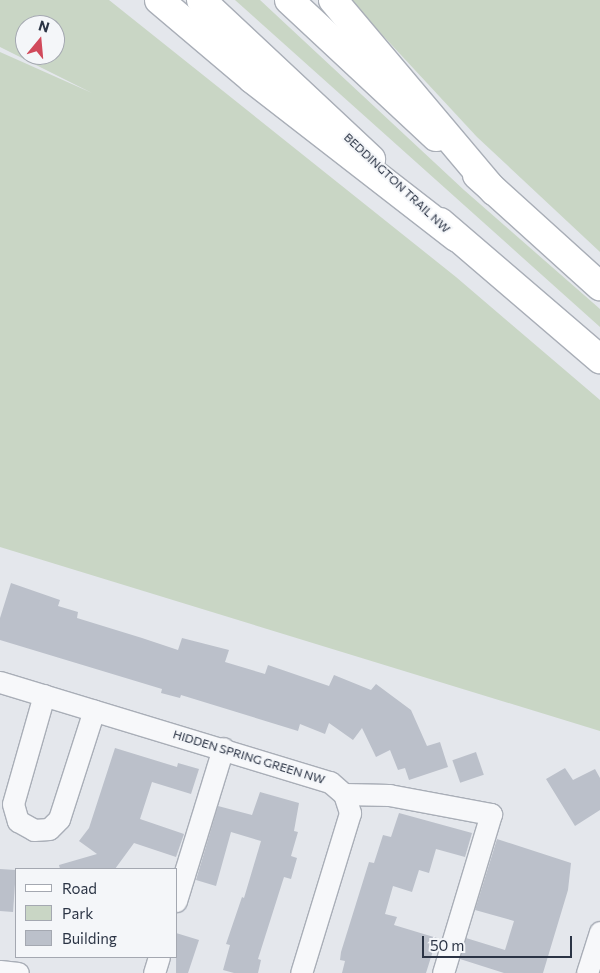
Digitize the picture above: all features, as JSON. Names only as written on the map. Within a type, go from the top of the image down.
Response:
[{"type":"main road","points":[[159,0],[252,79],[457,238]]},
{"type":"main road","name":"BEDDINGTON TRAIL NW","points":[[201,0],[457,238],[600,359]]},
{"type":"main road","points":[[289,0],[494,191],[600,286]]},
{"type":"main road","points":[[333,0],[494,191]]},
{"type":"street","name":"HIDDEN SPRING GREEN NW","points":[[0,682],[223,748],[330,782],[344,794]]},
{"type":"street","points":[[44,695],[13,804],[18,821],[34,830],[49,829],[59,819],[94,710]]},
{"type":"street","points":[[178,894],[223,748]]},
{"type":"street","points":[[301,973],[350,813],[344,794],[389,795],[491,814],[443,973]]},
{"type":"street","points":[[587,973],[600,932]]},
{"type":"street","points":[[154,973],[159,958]]},
{"type":"street","points":[[0,971],[18,973]]},
{"type":"green space","points":[[0,0],[109,0],[456,277],[600,400],[600,731],[0,547],[0,52],[15,59],[15,65],[29,65],[92,93],[36,65],[65,65],[65,15],[15,15],[15,54],[0,47]]},
{"type":"green space","points":[[235,0],[260,0],[464,190],[600,309],[600,327]]},
{"type":"green space","points":[[350,0],[600,0],[600,252],[477,137]]},
{"type":"building","points":[[11,583],[60,600],[58,606],[78,612],[77,618],[178,650],[182,638],[229,650],[225,662],[265,674],[268,665],[329,686],[334,675],[371,690],[376,684],[411,710],[427,746],[440,742],[448,767],[409,780],[405,768],[398,770],[390,750],[376,757],[362,728],[353,740],[329,723],[325,734],[300,724],[298,731],[181,695],[180,698],[161,693],[162,689],[0,640],[0,618]]},
{"type":"building","points":[[115,748],[177,767],[178,763],[199,769],[191,794],[152,782],[140,819],[184,834],[176,857],[134,843],[116,868],[60,868],[59,865],[97,854],[79,841],[89,828]]},
{"type":"building","points":[[476,752],[484,775],[460,783],[452,760]]},
{"type":"building","points":[[565,768],[573,780],[595,769],[600,778],[600,810],[575,826],[546,779]]},
{"type":"building","points":[[260,792],[299,803],[294,831],[298,832],[291,856],[297,858],[291,879],[284,877],[258,959],[261,960],[258,973],[234,973],[223,970],[230,945],[226,944],[242,897],[244,898],[261,841],[231,832],[216,886],[196,880],[218,806],[252,815]]},
{"type":"building","points":[[399,813],[472,833],[465,857],[436,849],[429,873],[419,870],[412,892],[393,886],[385,914],[397,917],[394,925],[437,938],[426,973],[342,973],[345,961],[340,960],[341,952],[369,862],[374,863],[383,835],[391,837]]},
{"type":"building","points":[[497,839],[571,863],[568,890],[543,973],[504,973],[460,959],[466,938],[505,950],[514,921],[475,910]]},
{"type":"building","points":[[0,869],[15,870],[13,912],[0,911]]},
{"type":"building","points":[[178,934],[199,940],[188,973],[176,973]]}]
